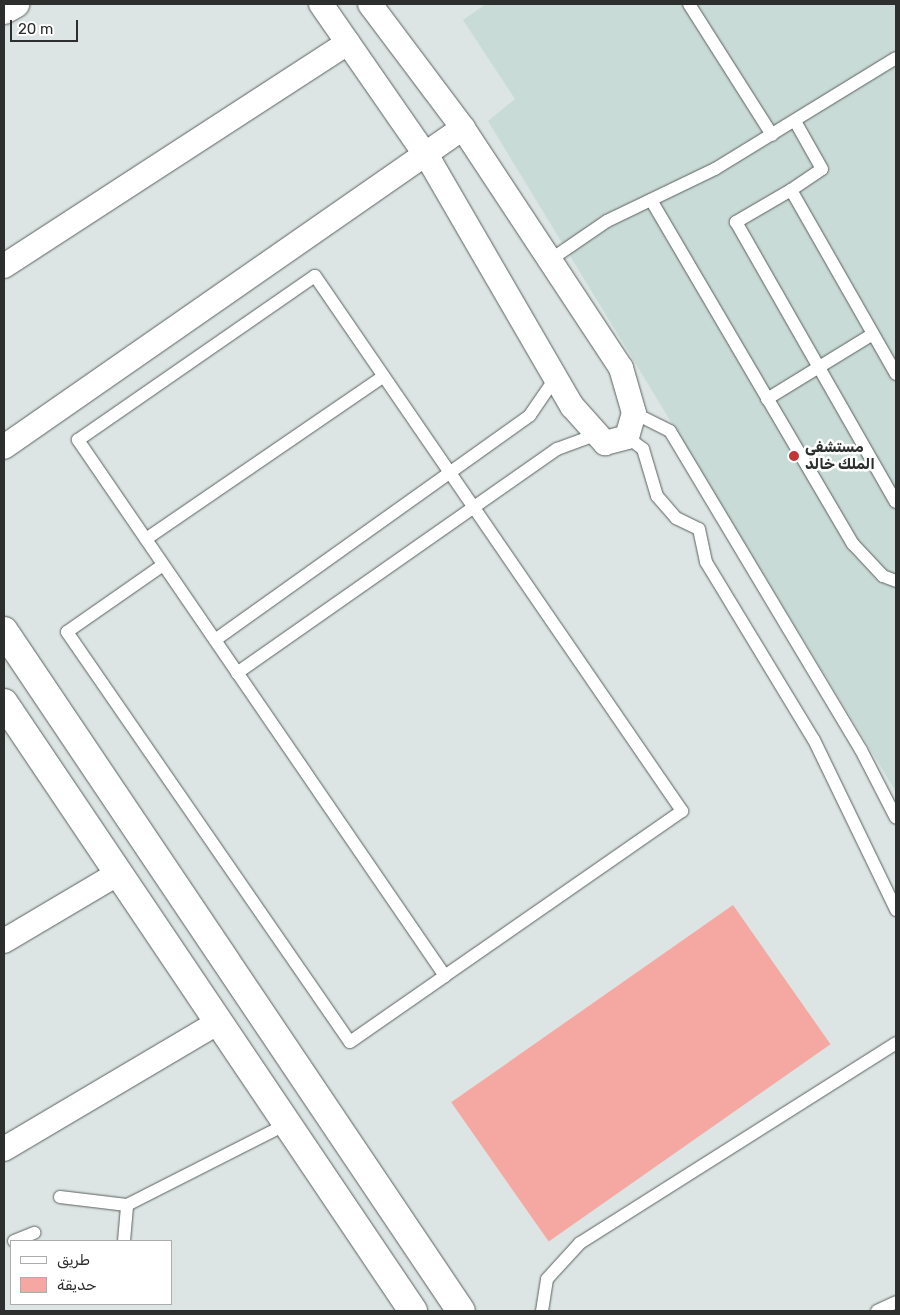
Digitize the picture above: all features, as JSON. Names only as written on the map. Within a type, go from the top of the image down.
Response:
[{"type":"street","points":[[4,10],[15,4]]},
{"type":"street","points":[[321,4],[427,156],[556,377],[595,435],[606,444],[627,437],[634,413],[621,368],[464,128],[370,4]]},
{"type":"street","points":[[4,266],[348,43]]},
{"type":"street","points":[[4,447],[427,156],[464,128]]},
{"type":"street","points":[[4,631],[461,1311]]},
{"type":"street","points":[[4,703],[413,1311]]},
{"type":"street","points":[[4,941],[119,873]]},
{"type":"street","points":[[4,1149],[219,1022]]},
{"type":"lane","points":[[689,4],[772,135]]},
{"type":"lane","points":[[550,260],[607,221],[651,200],[772,135],[896,58]]},
{"type":"lane","points":[[794,121],[822,169],[791,190],[736,222],[896,502]]},
{"type":"lane","points":[[791,190],[896,374]]},
{"type":"lane","points":[[651,200],[853,544],[883,576],[896,581]]},
{"type":"lane","points":[[163,565],[68,632],[350,1042],[445,976],[682,811],[315,276],[78,440],[445,976]]},
{"type":"lane","points":[[768,398],[873,334]]},
{"type":"lane","points":[[146,539],[384,376]]},
{"type":"lane","points":[[215,640],[530,415],[556,377]]},
{"type":"lane","points":[[634,413],[670,431],[861,750],[896,818]]},
{"type":"lane","points":[[237,673],[557,449],[595,435]]},
{"type":"lane","points":[[627,437],[643,449],[657,496],[676,518],[699,529],[706,562],[814,740],[896,910]]},
{"type":"lane","points":[[542,1311],[547,1279],[580,1242],[896,1043]]},
{"type":"lane","points":[[60,1197],[127,1205],[287,1124]]},
{"type":"lane","points":[[124,1240],[127,1205]]},
{"type":"lane","points":[[18,1240],[34,1233]]},
{"type":"lane","points":[[877,1311],[896,1302]]},
{"type":"shaded area","name":"مستشفى الملك خالد","points":[[486,4],[896,4],[896,792],[488,121],[515,99],[463,20]]},
{"type":"green space","points":[[733,905],[831,1044],[549,1242],[451,1102]]},
{"type":"place","name":"مستشفى الملك خالد","points":[[794,456]]}]
